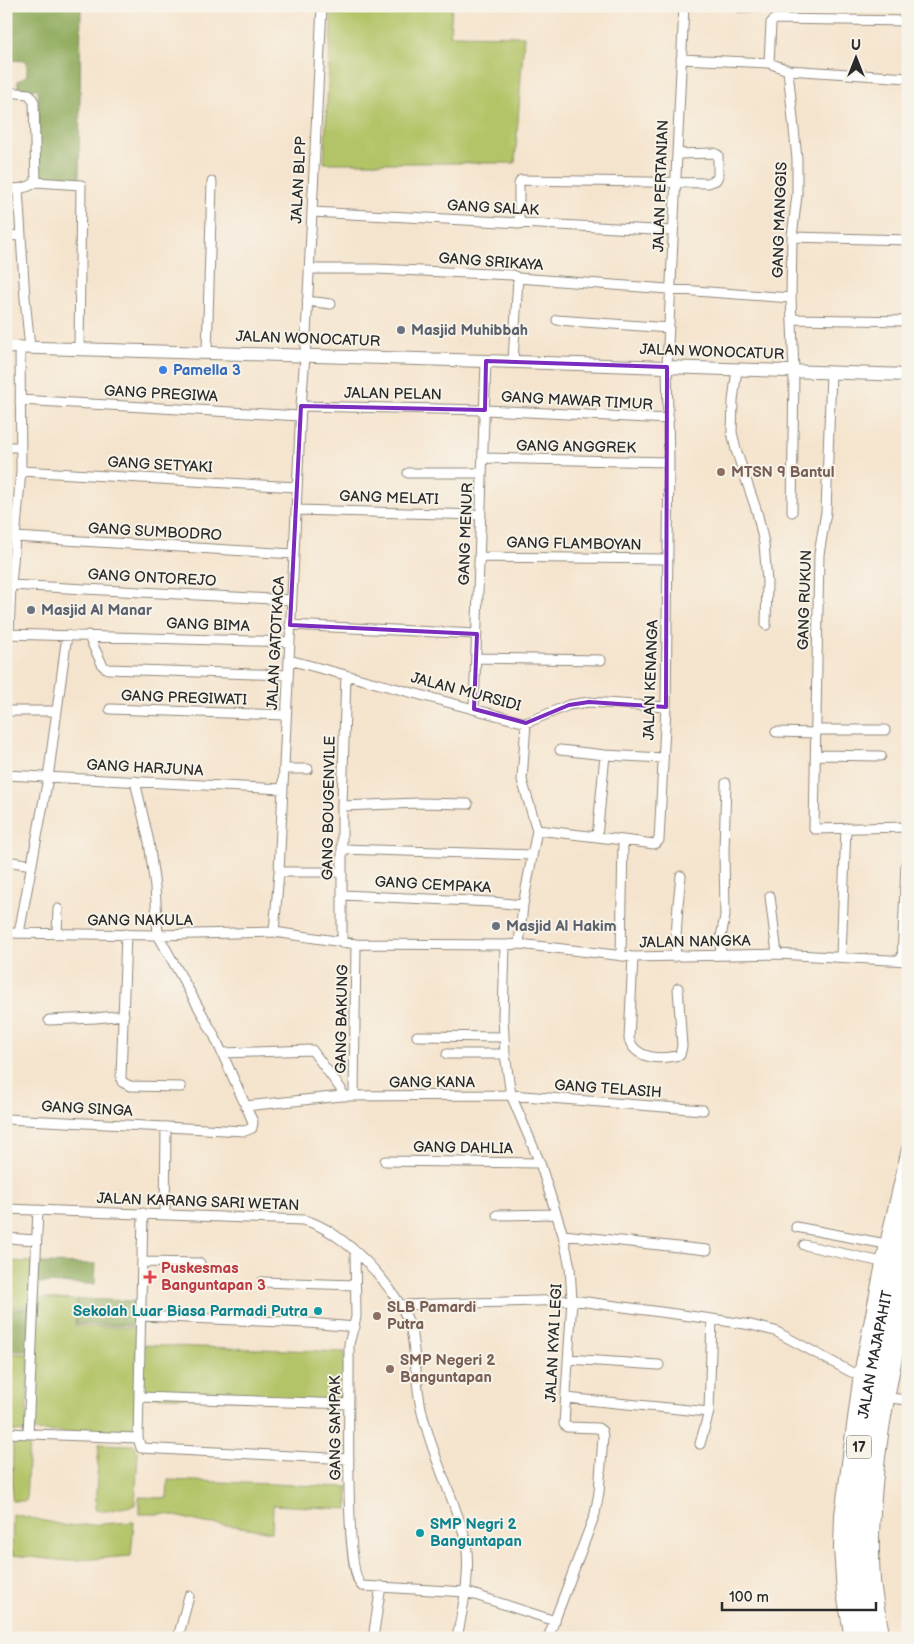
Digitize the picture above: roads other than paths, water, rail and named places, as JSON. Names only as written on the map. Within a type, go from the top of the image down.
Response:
[{"type":"highway","name":"JALAN MAJAPAHIT","points":[[861,1638],[854,1602],[852,1575],[852,1508],[855,1473],[869,1387],[908,1192]]},
{"type":"highway","name":"JALAN MAJAPAHIT","points":[[875,1638],[864,1575],[864,1517],[895,1256]]},
{"type":"street","name":"JALAN BLPP","points":[[305,356],[322,6]]},
{"type":"street","name":"JALAN PERTANIAN","points":[[667,367],[684,6]]},
{"type":"street","points":[[769,63],[771,23],[775,19],[908,21]]},
{"type":"street","points":[[681,59],[769,63],[788,70],[908,78]]},
{"type":"street","name":"GANG MANGGIS","points":[[788,70],[797,159],[797,195],[792,237],[790,298],[793,319],[794,371],[792,512]]},
{"type":"street","points":[[6,92],[29,94],[34,102],[36,182]]},
{"type":"street","points":[[519,224],[519,184],[523,180],[708,183],[716,180],[718,176],[718,155],[714,153],[676,154]]},
{"type":"street","points":[[6,189],[31,186],[36,182],[79,183],[82,187],[79,349]]},
{"type":"street","points":[[207,353],[212,182]]},
{"type":"street","points":[[7,634],[21,471],[20,400],[25,348],[18,189]]},
{"type":"street","name":"GANG SALAK","points":[[312,212],[673,231]]},
{"type":"street","points":[[6,235],[21,236]]},
{"type":"street","points":[[792,237],[908,240]]},
{"type":"street","name":"GANG SRIKAYA","points":[[309,269],[376,269],[513,275],[518,278],[790,298]]},
{"type":"street","points":[[513,362],[518,278]]},
{"type":"street","points":[[307,302],[331,304]]},
{"type":"street","points":[[793,319],[908,321]]},
{"type":"street","points":[[557,320],[669,328]]},
{"type":"street","name":"JALAN WONOCATUR","points":[[6,347],[908,375]]},
{"type":"street","name":"JALAN GATOTKACA","points":[[274,932],[279,872],[300,416],[305,356]]},
{"type":"street","name":"GANG MENUR","points":[[474,708],[486,361]]},
{"type":"street","name":"JALAN KENANGA","points":[[623,840],[654,844],[658,842],[666,707],[669,462],[667,367]]},
{"type":"street","points":[[737,369],[732,432],[736,450],[757,512],[764,543],[767,582],[766,625]]},
{"type":"street","name":"GANG RUKUN","points":[[831,372],[826,512],[819,554],[814,829],[846,828]]},
{"type":"street","name":"GANG PREGIWA","points":[[20,400],[300,416]]},
{"type":"street","name":"JALAN PELAN","points":[[301,406],[484,410]]},
{"type":"street","name":"GANG MAWAR TIMUR","points":[[484,410],[668,419]]},
{"type":"street","points":[[6,447],[20,447]]},
{"type":"street","name":"GANG ANGGREK","points":[[483,458],[669,462]]},
{"type":"street","name":"GANG SETYAKI","points":[[21,471],[297,487]]},
{"type":"street","points":[[408,473],[482,473]]},
{"type":"street","name":"GANG MELATI","points":[[296,510],[481,515]]},
{"type":"street","name":"GANG SUMBODRO","points":[[15,537],[294,554]]},
{"type":"street","name":"GANG FLAMBOYAN","points":[[479,557],[668,559]]},
{"type":"street","name":"GANG ONTOREJO","points":[[11,585],[292,600]]},
{"type":"street","points":[[290,625],[477,634]]},
{"type":"street","name":"GANG BIMA","points":[[7,634],[290,642]]},
{"type":"street","points":[[19,933],[48,778],[66,635]]},
{"type":"street","points":[[88,635],[103,666],[108,669],[288,676]]},
{"type":"street","points":[[476,658],[601,660]]},
{"type":"street","name":"JALAN MURSIDI","points":[[289,660],[526,723],[569,705],[589,702],[666,707]]},
{"type":"street","name":"GANG BOUGENVILE","points":[[342,943],[342,806],[346,675]]},
{"type":"street","name":"GANG PREGIWATI","points":[[110,709],[286,715]]},
{"type":"street","points":[[6,711],[57,711]]},
{"type":"street","points":[[518,944],[536,830],[531,806],[522,780],[526,723]]},
{"type":"street","points":[[776,732],[885,730]]},
{"type":"street","points":[[560,750],[605,755],[663,758]]},
{"type":"street","points":[[597,837],[605,755]]},
{"type":"street","points":[[816,755],[881,756]]},
{"type":"street","points":[[284,768],[308,769]]},
{"type":"street","name":"GANG HARJUNA","points":[[6,775],[283,789]]},
{"type":"street","points":[[135,781],[149,842],[155,887],[158,935],[222,1053],[245,1106]]},
{"type":"street","points":[[721,955],[720,942],[725,906],[726,783]]},
{"type":"street","points":[[342,806],[418,803],[468,804]]},
{"type":"street","points":[[840,956],[846,828],[908,828]]},
{"type":"street","points":[[536,830],[623,840],[621,956]]},
{"type":"street","points":[[342,849],[532,855]]},
{"type":"street","points":[[6,861],[32,865]]},
{"type":"street","points":[[905,961],[906,863]]},
{"type":"street","points":[[279,872],[342,872]]},
{"type":"street","points":[[675,957],[681,876]]},
{"type":"street","name":"GANG CEMPAKA","points":[[342,895],[492,902],[523,906]]},
{"type":"street","points":[[770,896],[777,954]]},
{"type":"street","points":[[57,933],[58,909]]},
{"type":"street","name":"GANG NAKULA","points":[[6,933],[158,935],[274,932]]},
{"type":"street","name":"JALAN NANGKA","points":[[274,932],[356,944],[518,944],[633,957],[777,954],[905,961]]},
{"type":"street","points":[[126,934],[122,1082],[130,1086],[181,1088]]},
{"type":"street","name":"GANG BAKUNG","points":[[354,1096],[356,944]]},
{"type":"street","name":"JALAN KYAI LEGI","points":[[505,945],[503,1017],[510,1095],[540,1163],[563,1235],[570,1267],[572,1300],[564,1424],[567,1427],[598,1428],[602,1431],[603,1437],[596,1508],[555,1621]]},
{"type":"street","points":[[633,957],[630,1039],[632,1047],[640,1053],[660,1058],[680,1055],[682,1046],[678,988]]},
{"type":"street","points":[[49,1020],[124,1015]]},
{"type":"street","points":[[417,1036],[504,1037]]},
{"type":"street","points":[[222,1053],[312,1050],[341,1089],[342,1096]]},
{"type":"street","points":[[447,1054],[505,1054]]},
{"type":"street","name":"GANG KANA","points":[[245,1106],[342,1096],[510,1095]]},
{"type":"street","name":"GANG TELASIH","points":[[510,1095],[703,1110]]},
{"type":"street","name":"GANG SINGA","points":[[6,1119],[249,1130],[252,1128],[253,1122],[245,1106]]},
{"type":"street","points":[[164,1214],[166,1127]]},
{"type":"street","points":[[851,1638],[842,1586],[841,1516],[860,1374],[895,1256],[908,1149]]},
{"type":"street","name":"GANG DAHLIA","points":[[385,1161],[540,1163]]},
{"type":"street","name":"JALAN KARANG SARI WETAN","points":[[6,1208],[303,1220],[324,1228],[355,1251],[382,1280],[401,1305],[410,1329],[423,1419],[465,1536],[468,1553],[466,1592],[457,1638]]},
{"type":"street","points":[[28,1434],[38,1210]]},
{"type":"street","points":[[143,1213],[138,1438],[141,1448],[349,1459]]},
{"type":"street","points":[[497,1215],[556,1214]]},
{"type":"street","points":[[796,1227],[895,1256]]},
{"type":"street","points":[[563,1235],[707,1250]]},
{"type":"street","points":[[6,1238],[36,1240]]},
{"type":"street","points":[[804,1245],[895,1256]]},
{"type":"street","name":"GANG SAMPAK","points":[[355,1251],[356,1317],[349,1346],[349,1459],[352,1551],[356,1578],[359,1584],[362,1586],[380,1586]]},
{"type":"street","points":[[142,1262],[200,1264]]},
{"type":"street","points":[[262,1282],[355,1286]]},
{"type":"street","points":[[401,1305],[572,1300],[712,1319],[775,1331],[851,1372],[860,1374]]},
{"type":"street","points":[[884,1638],[875,1593],[873,1527],[889,1398],[907,1310]]},
{"type":"street","points":[[140,1316],[308,1323],[354,1327]]},
{"type":"street","points":[[700,1444],[709,1412],[712,1319]]},
{"type":"street","points":[[568,1359],[659,1365]]},
{"type":"street","points":[[139,1397],[349,1404]]},
{"type":"street","points":[[566,1398],[709,1412]]},
{"type":"street","points":[[889,1398],[908,1400]]},
{"type":"street","points":[[6,1433],[138,1438]]},
{"type":"street","points":[[374,1638],[380,1586],[466,1592],[555,1621],[548,1638]]},
{"type":"street","points":[[178,1638],[189,1596]]},
{"type":"place","name":"Masjid Muhibbah","points":[[401,330]]},
{"type":"place","name":"Pamella 3","points":[[163,370]]},
{"type":"place","name":"MTSN 9 Bantul","points":[[721,472]]},
{"type":"place","name":"Masjid Al Manar","points":[[31,610]]},
{"type":"place","name":"Masjid Al Hakim","points":[[496,926]]},
{"type":"place","name":"Puskesmas Banguntapan 3","points":[[150,1277]]},
{"type":"place","name":"Sekolah Luar Biasa Parmadi Putra","points":[[318,1311]]},
{"type":"place","name":"SLB Pamardi Putra","points":[[377,1316]]},
{"type":"place","name":"SMP Negeri 2 Banguntapan","points":[[390,1369]]},
{"type":"place","name":"SMP Negri 2 Banguntapan","points":[[420,1533]]}]
